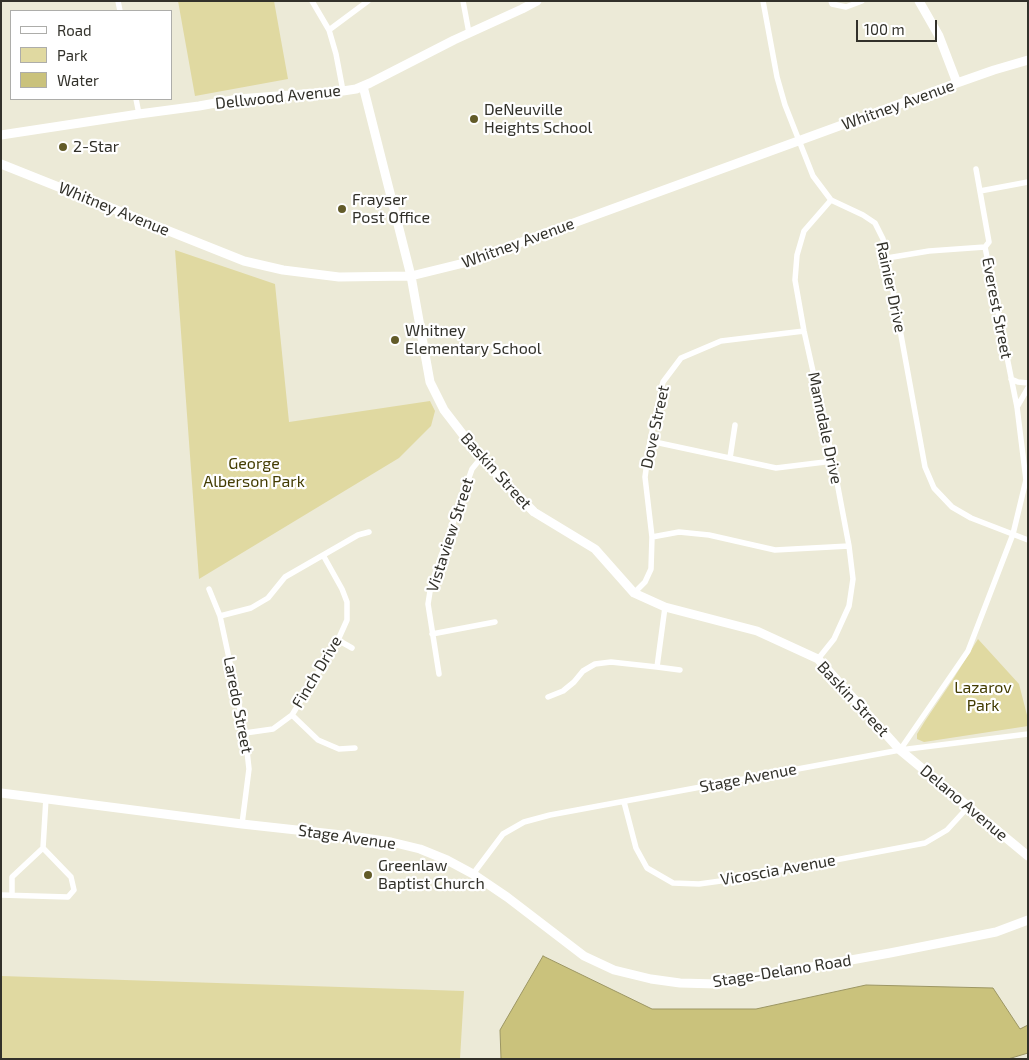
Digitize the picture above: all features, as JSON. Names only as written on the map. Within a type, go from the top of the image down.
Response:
[{"type":"main road","name":"Dellwood Avenue","points":[[1,135],[238,99],[343,91],[363,86],[468,33],[522,10],[537,1]]},
{"type":"main road","points":[[919,1],[939,36],[957,83]]},
{"type":"main road","name":"Whitney Avenue","points":[[1,164],[244,261],[283,270],[339,277],[411,276],[464,263],[957,83],[1028,60]]},
{"type":"main road","name":"Baskin Street","points":[[363,86],[411,276],[430,382],[444,410],[482,458],[534,512],[595,549],[634,593],[665,607],[757,631],[818,659],[900,750]]},
{"type":"main road","name":"Delano Avenue","points":[[900,750],[1028,856]]},
{"type":"main road","name":"Stage Avenue","points":[[1,793],[391,842],[420,849],[447,860],[473,874]]},
{"type":"main road","name":"Stage-Delano Road","points":[[473,874],[507,897],[584,956],[614,970],[651,979],[680,983],[717,984],[842,962],[996,932],[1028,920]]},
{"type":"street","points":[[312,1],[329,30],[343,91]]},
{"type":"street","points":[[329,30],[368,1]]},
{"type":"street","points":[[463,1],[468,33]]},
{"type":"street","name":"Rainier Drive","points":[[763,1],[777,77],[798,141],[813,176],[831,200],[863,215],[875,223],[883,239],[926,467],[934,488],[952,507],[971,518],[1028,540]]},
{"type":"street","points":[[831,1],[832,4],[846,7],[862,1]]},
{"type":"street","points":[[136,100],[139,114]]},
{"type":"street","points":[[976,169],[989,242],[985,247]]},
{"type":"street","points":[[980,191],[1028,182]]},
{"type":"street","name":"Manndale Drive","points":[[818,659],[834,638],[849,606],[853,578],[834,461],[804,331],[795,280],[797,255],[804,231],[831,200]]},
{"type":"street","name":"Everest Street","points":[[887,258],[929,251],[985,247],[1017,407],[1027,480]]},
{"type":"street","name":"Dove Street","points":[[634,593],[644,582],[651,569],[652,537],[645,477],[650,441],[663,382],[680,358],[721,341],[804,331]]},
{"type":"street","points":[[1011,378],[1018,382],[1028,383]]},
{"type":"street","points":[[1017,407],[1028,388]]},
{"type":"street","points":[[730,458],[735,425]]},
{"type":"street","points":[[650,441],[776,468],[834,461]]},
{"type":"street","name":"Vistaview Street","points":[[439,674],[428,604],[430,585],[472,469],[482,458]]},
{"type":"street","points":[[900,750],[968,651],[1012,534],[1027,480]]},
{"type":"street","points":[[220,616],[257,605],[268,598],[285,577],[358,535],[369,532]]},
{"type":"street","points":[[652,537],[679,532],[709,535],[775,550],[849,546]]},
{"type":"street","name":"Finch Drive","points":[[245,733],[273,729],[292,715],[338,640],[347,620],[347,602],[342,589],[322,555]]},
{"type":"street","name":"Laredo Street","points":[[209,590],[220,616],[245,733],[249,768],[242,824]]},
{"type":"street","points":[[657,667],[665,607]]},
{"type":"street","points":[[432,634],[495,622]]},
{"type":"street","points":[[338,640],[352,648]]},
{"type":"street","points":[[548,697],[563,692],[583,671],[595,664],[611,662],[680,670]]},
{"type":"street","points":[[292,715],[318,740],[339,750],[355,748]]},
{"type":"street","name":"Stage Avenue","points":[[473,874],[503,834],[524,822],[550,815],[900,750],[1028,734]]},
{"type":"street","points":[[12,895],[12,877],[43,848],[46,798]]},
{"type":"street","name":"Vicoscia Avenue","points":[[624,802],[636,848],[647,868],[673,883],[699,884],[926,843],[947,830],[969,806]]},
{"type":"street","points":[[1,895],[68,897],[74,890],[71,877],[43,848]]},
{"type":"green space","points":[[178,1],[274,1],[288,79],[195,96]]},
{"type":"green space","name":"George Alberson Park","points":[[175,250],[275,284],[289,422],[430,401],[435,411],[431,426],[399,458],[199,579]]},
{"type":"green space","name":"Lazarov Park","points":[[978,639],[1019,684],[1028,726],[924,742],[917,739],[917,734]]},
{"type":"green space","points":[[1,976],[464,991],[460,1059],[1,1059]]},
{"type":"water","points":[[543,956],[652,1009],[756,1009],[866,985],[993,988],[1020,1029],[1028,1025],[1028,1053],[1008,1059],[501,1059],[500,1030]]},
{"type":"place","name":"DeNeuville Heights School","points":[[474,119]]},
{"type":"place","name":"2-Star","points":[[63,147]]},
{"type":"place","name":"Frayser Post Office","points":[[342,209]]},
{"type":"place","name":"Whitney Elementary School","points":[[395,340]]},
{"type":"place","name":"Greenlaw Baptist Church","points":[[368,875]]}]
